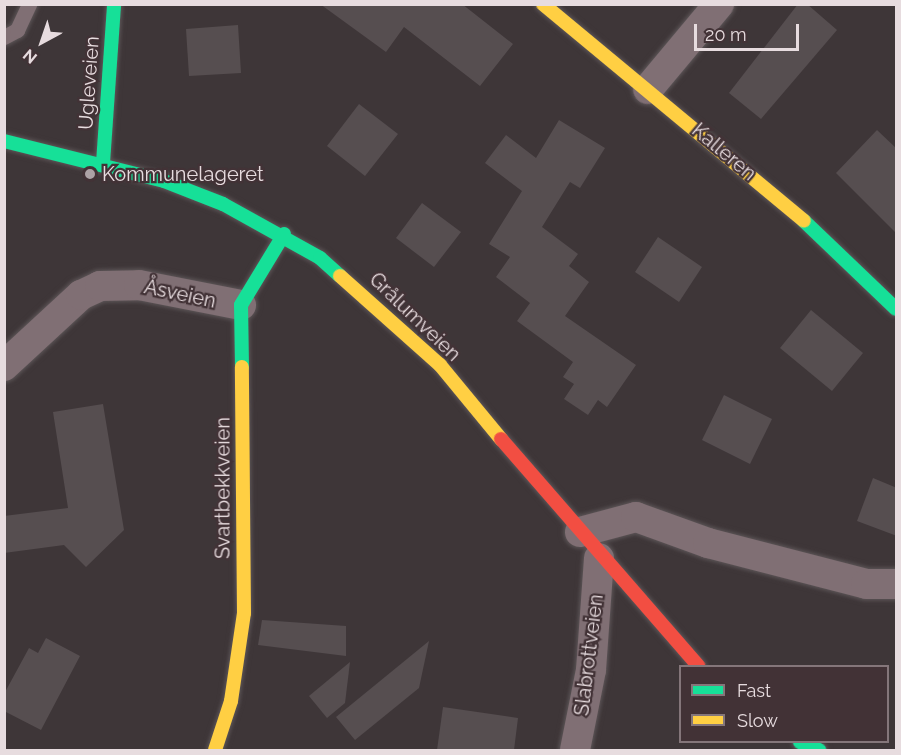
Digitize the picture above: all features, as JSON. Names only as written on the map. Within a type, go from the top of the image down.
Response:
[{"type":"street","name":"Ugleveien","points":[[103,163],[114,4]]},
{"type":"street","name":"Kalleren","points":[[543,4],[787,206],[897,309]]},
{"type":"street","points":[[648,89],[719,4]]},
{"type":"street","name":"Grålumveien","points":[[4,141],[103,163],[223,204],[284,234],[397,322],[497,430],[599,558],[697,665]]},
{"type":"street","points":[[241,305],[284,234]]},
{"type":"street","name":"Åsveien","points":[[4,366],[81,295],[100,286],[139,285],[241,305]]},
{"type":"street","name":"Svartbekkveien","points":[[215,750],[231,701],[244,613],[241,305]]},
{"type":"street","points":[[580,532],[636,517],[866,584],[897,584]]},
{"type":"street","name":"Slabrottveien","points":[[575,750],[591,670],[599,558]]},
{"type":"street","points":[[804,743],[819,750]]},
{"type":"lane","points":[[4,37],[17,30],[29,4]]},
{"type":"building","points":[[320,4],[462,4],[513,44],[480,86],[404,27],[386,52]]},
{"type":"building","points":[[798,4],[807,4],[837,30],[761,119],[729,93]]},
{"type":"building","points":[[238,25],[241,73],[189,76],[186,29]]},
{"type":"building","points":[[359,104],[398,134],[365,176],[327,146]]},
{"type":"building","points":[[559,120],[605,148],[580,188],[570,182],[542,227],[578,254],[569,266],[589,282],[565,316],[636,365],[607,407],[598,400],[588,415],[564,399],[574,384],[563,377],[573,362],[517,321],[530,303],[496,277],[510,257],[489,244],[522,191],[485,163],[506,135],[536,158]]},
{"type":"building","points":[[877,130],[897,149],[897,234],[836,173]]},
{"type":"building","points":[[422,203],[461,232],[434,267],[396,238]]},
{"type":"building","points":[[658,237],[702,267],[679,302],[635,272]]},
{"type":"building","points":[[811,310],[863,353],[832,391],[780,348]]},
{"type":"building","points":[[724,395],[772,419],[750,464],[702,440]]},
{"type":"building","points":[[103,404],[124,530],[86,567],[64,545],[4,553],[4,516],[68,508],[53,412]]},
{"type":"building","points":[[873,478],[897,488],[897,536],[857,521]]},
{"type":"building","points":[[262,620],[346,626],[346,656],[258,645]]},
{"type":"building","points":[[46,638],[80,656],[41,730],[4,711],[4,694],[29,648],[38,653]]},
{"type":"building","points":[[429,641],[419,688],[355,740],[336,717]]},
{"type":"building","points":[[350,662],[345,703],[327,718],[309,696]]},
{"type":"building","points":[[443,707],[518,718],[514,750],[437,750]]},
{"type":"traffic: fast","points":[[103,163],[114,4]]},
{"type":"traffic: fast","points":[[4,141],[164,181],[223,204],[320,258],[340,276]]},
{"type":"traffic: fast","points":[[804,221],[896,309]]},
{"type":"traffic: fast","points":[[242,367],[241,305],[284,234]]},
{"type":"traffic: fast","points":[[802,743],[819,750]]},
{"type":"traffic: slow","points":[[543,4],[804,221]]},
{"type":"traffic: slow","points":[[340,276],[440,365],[501,439]]},
{"type":"traffic: slow","points":[[215,750],[231,701],[244,613],[242,367]]},
{"type":"traffic: jam","points":[[501,439],[697,665]]},
{"type":"place","name":"Kommunelageret","points":[[90,174]]}]
